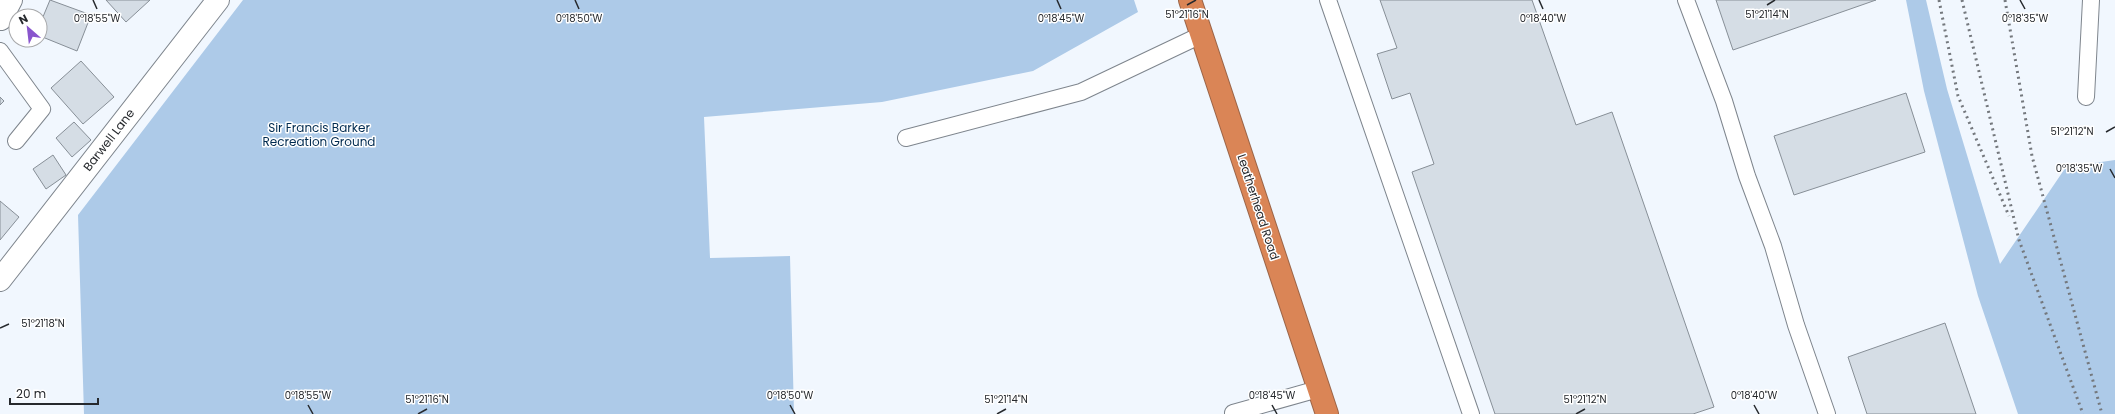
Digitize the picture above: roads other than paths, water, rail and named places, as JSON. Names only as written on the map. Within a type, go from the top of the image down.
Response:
[{"type":"highway","name":"Leatherhead Road","points":[[1190,0],[1200,35],[1327,414]]},
{"type":"street","points":[[0,20],[11,0]]},
{"type":"street","name":"Barwell Lane","points":[[0,280],[218,0]]},
{"type":"lane","points":[[1328,0],[1471,414]]},
{"type":"lane","points":[[1686,0],[1724,101],[1747,176],[1773,246],[1796,325],[1827,414]]},
{"type":"lane","points":[[2086,97],[2090,0]]},
{"type":"lane","points":[[906,138],[1081,92],[1200,35]]},
{"type":"lane","points":[[0,52],[42,109],[16,141]]},
{"type":"lane","points":[[1233,413],[1318,389]]},
{"type":"railway","points":[[1939,0],[1958,96],[2009,216]]},
{"type":"railway","points":[[1962,0],[2019,240],[2083,414]]},
{"type":"railway","points":[[2005,0],[2032,156],[2102,414]]},
{"type":"park label","name":"Sir Francis Barker Recreation Ground","points":[[319,135]]}]
